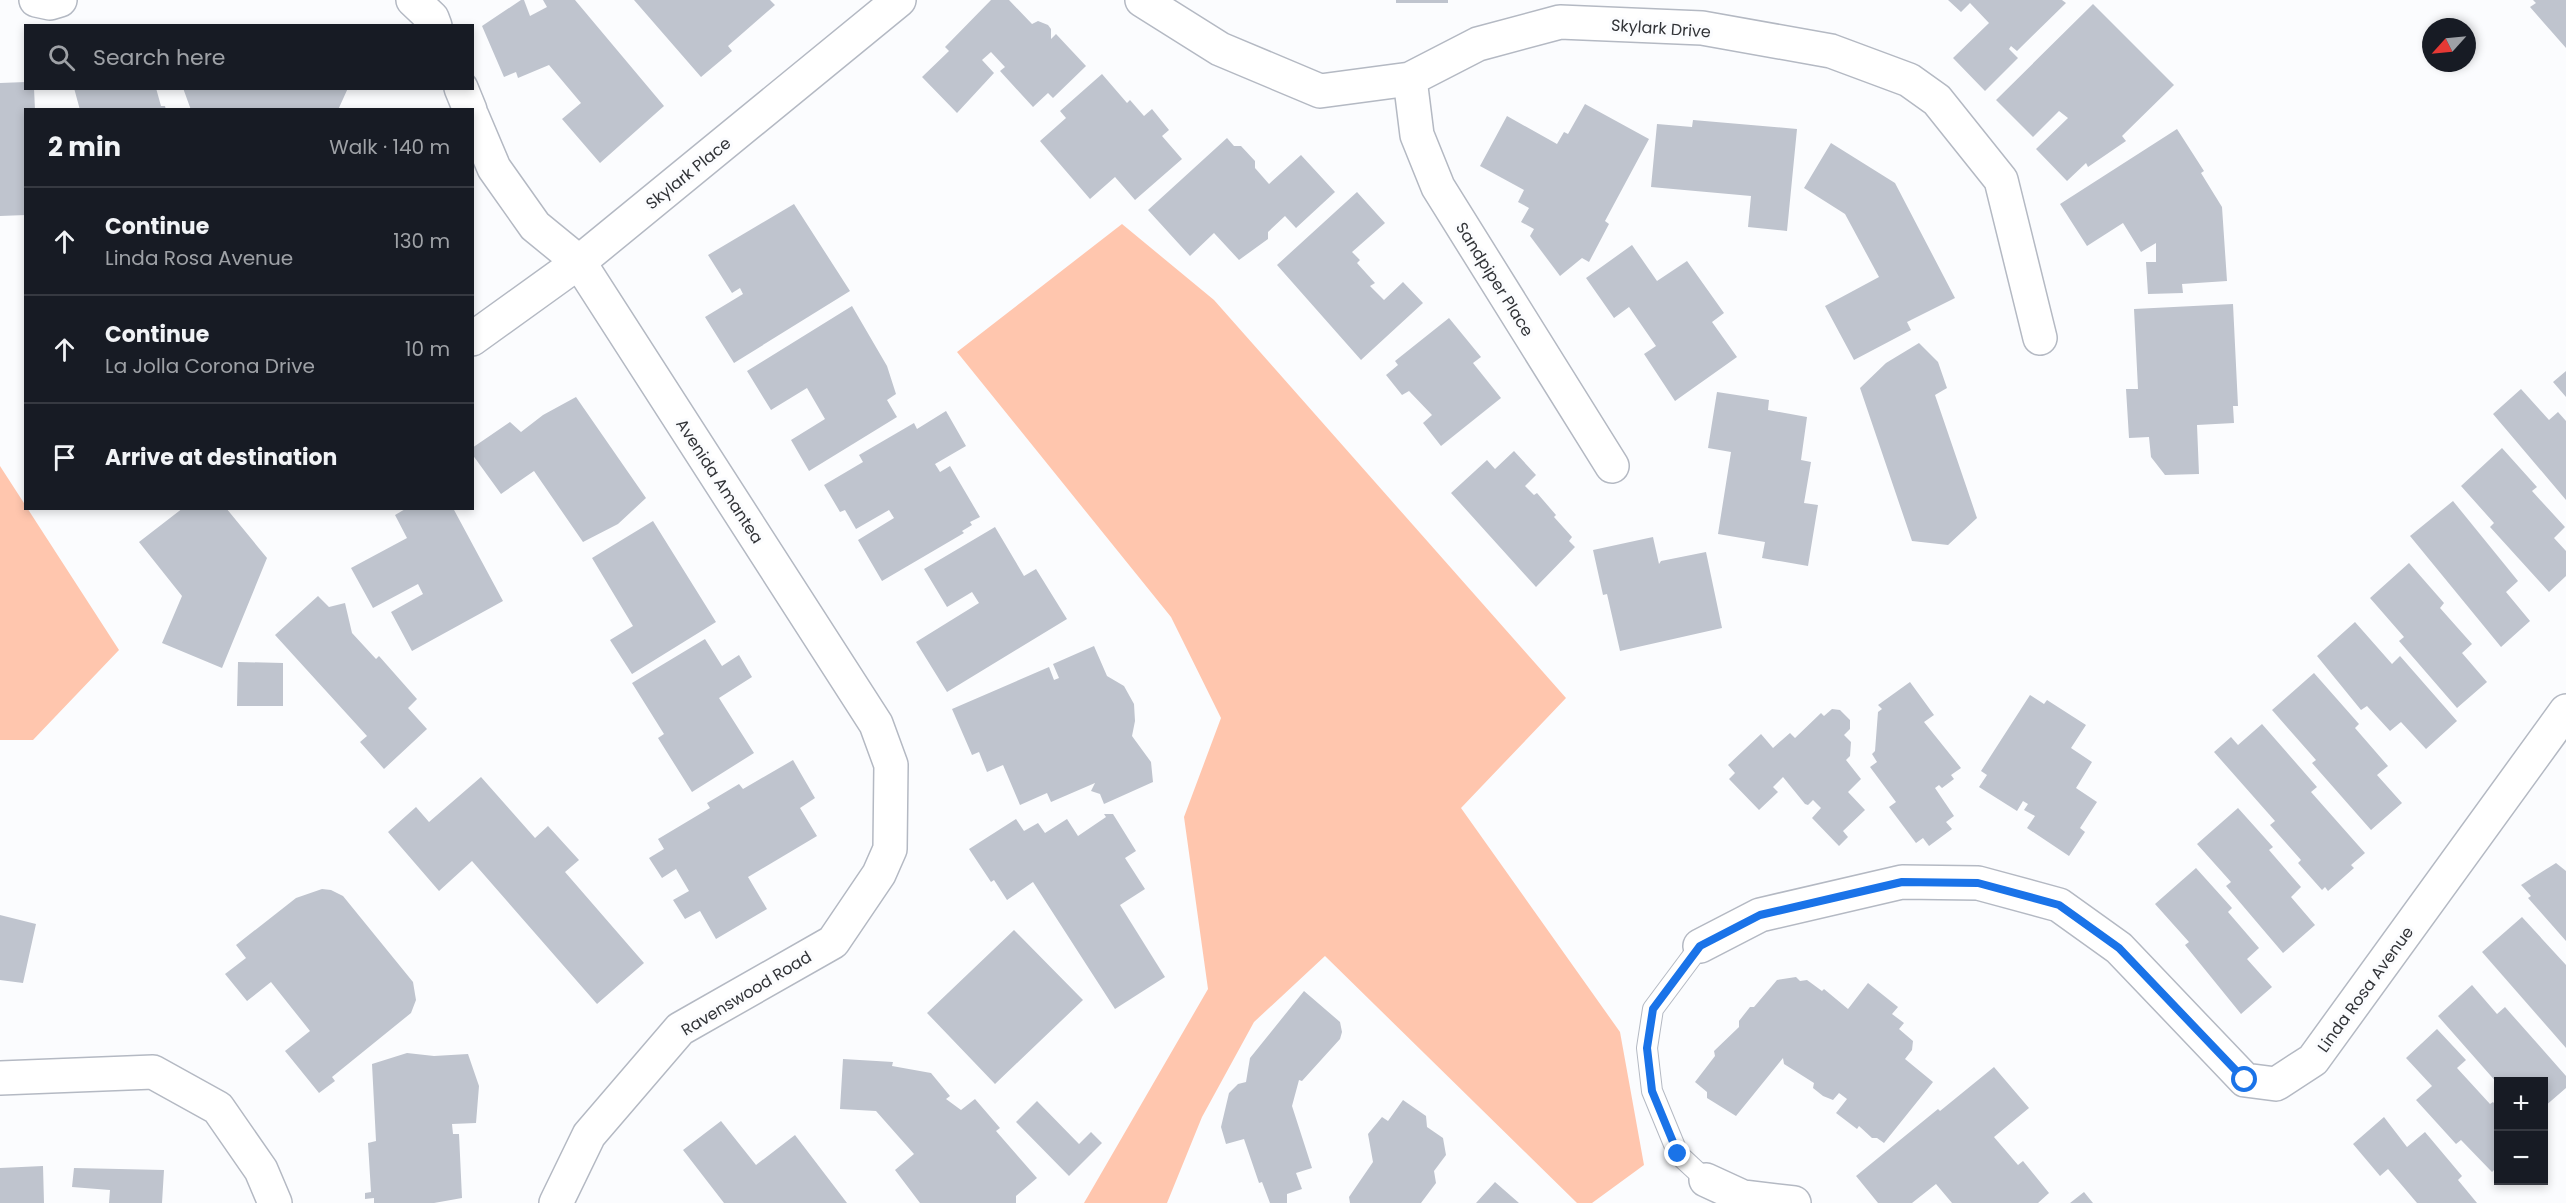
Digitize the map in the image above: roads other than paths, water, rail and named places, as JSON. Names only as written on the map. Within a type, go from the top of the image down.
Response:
[{"type":"street","points":[[36,0],[50,3],[60,0]]},
{"type":"street","points":[[413,0],[432,18],[434,24]]},
{"type":"street","name":"Skylark Place","points":[[474,338],[579,262],[899,0]]},
{"type":"street","name":"Skylark Drive","points":[[1142,0],[1220,49],[1320,91],[1410,79],[1479,44],[1560,22],[1702,28],[1830,51],[1909,80],[1937,100],[2001,180],[2040,338]]},
{"type":"street","name":"Sandpiper Place","points":[[1410,79],[1417,135],[1438,188],[1612,466]]},
{"type":"street","points":[[462,90],[469,108]]},
{"type":"street","name":"Avenida Amantea","points":[[474,121],[494,168],[535,226],[579,262],[876,724],[891,765],[890,849],[879,874]]},
{"type":"street","name":"Linda Rosa Avenue","points":[[1700,946],[1760,915],[1902,882],[1978,883],[2059,905],[2119,948],[2245,1080],[2276,1084],[2313,1060],[2566,711]]},
{"type":"street","name":"Ravenswood Road","points":[[556,1203],[589,1135],[680,1029],[833,942],[879,874]]},
{"type":"street","points":[[0,1078],[153,1072],[218,1108],[261,1170],[275,1203]]},
{"type":"street","points":[[1706,1180],[1743,1197],[1794,1203]]},
{"type":"lane","name":"Linda Rosa Avenue","points":[[1700,946],[1653,1009],[1647,1048],[1652,1091],[1678,1154],[1706,1180]]}]
